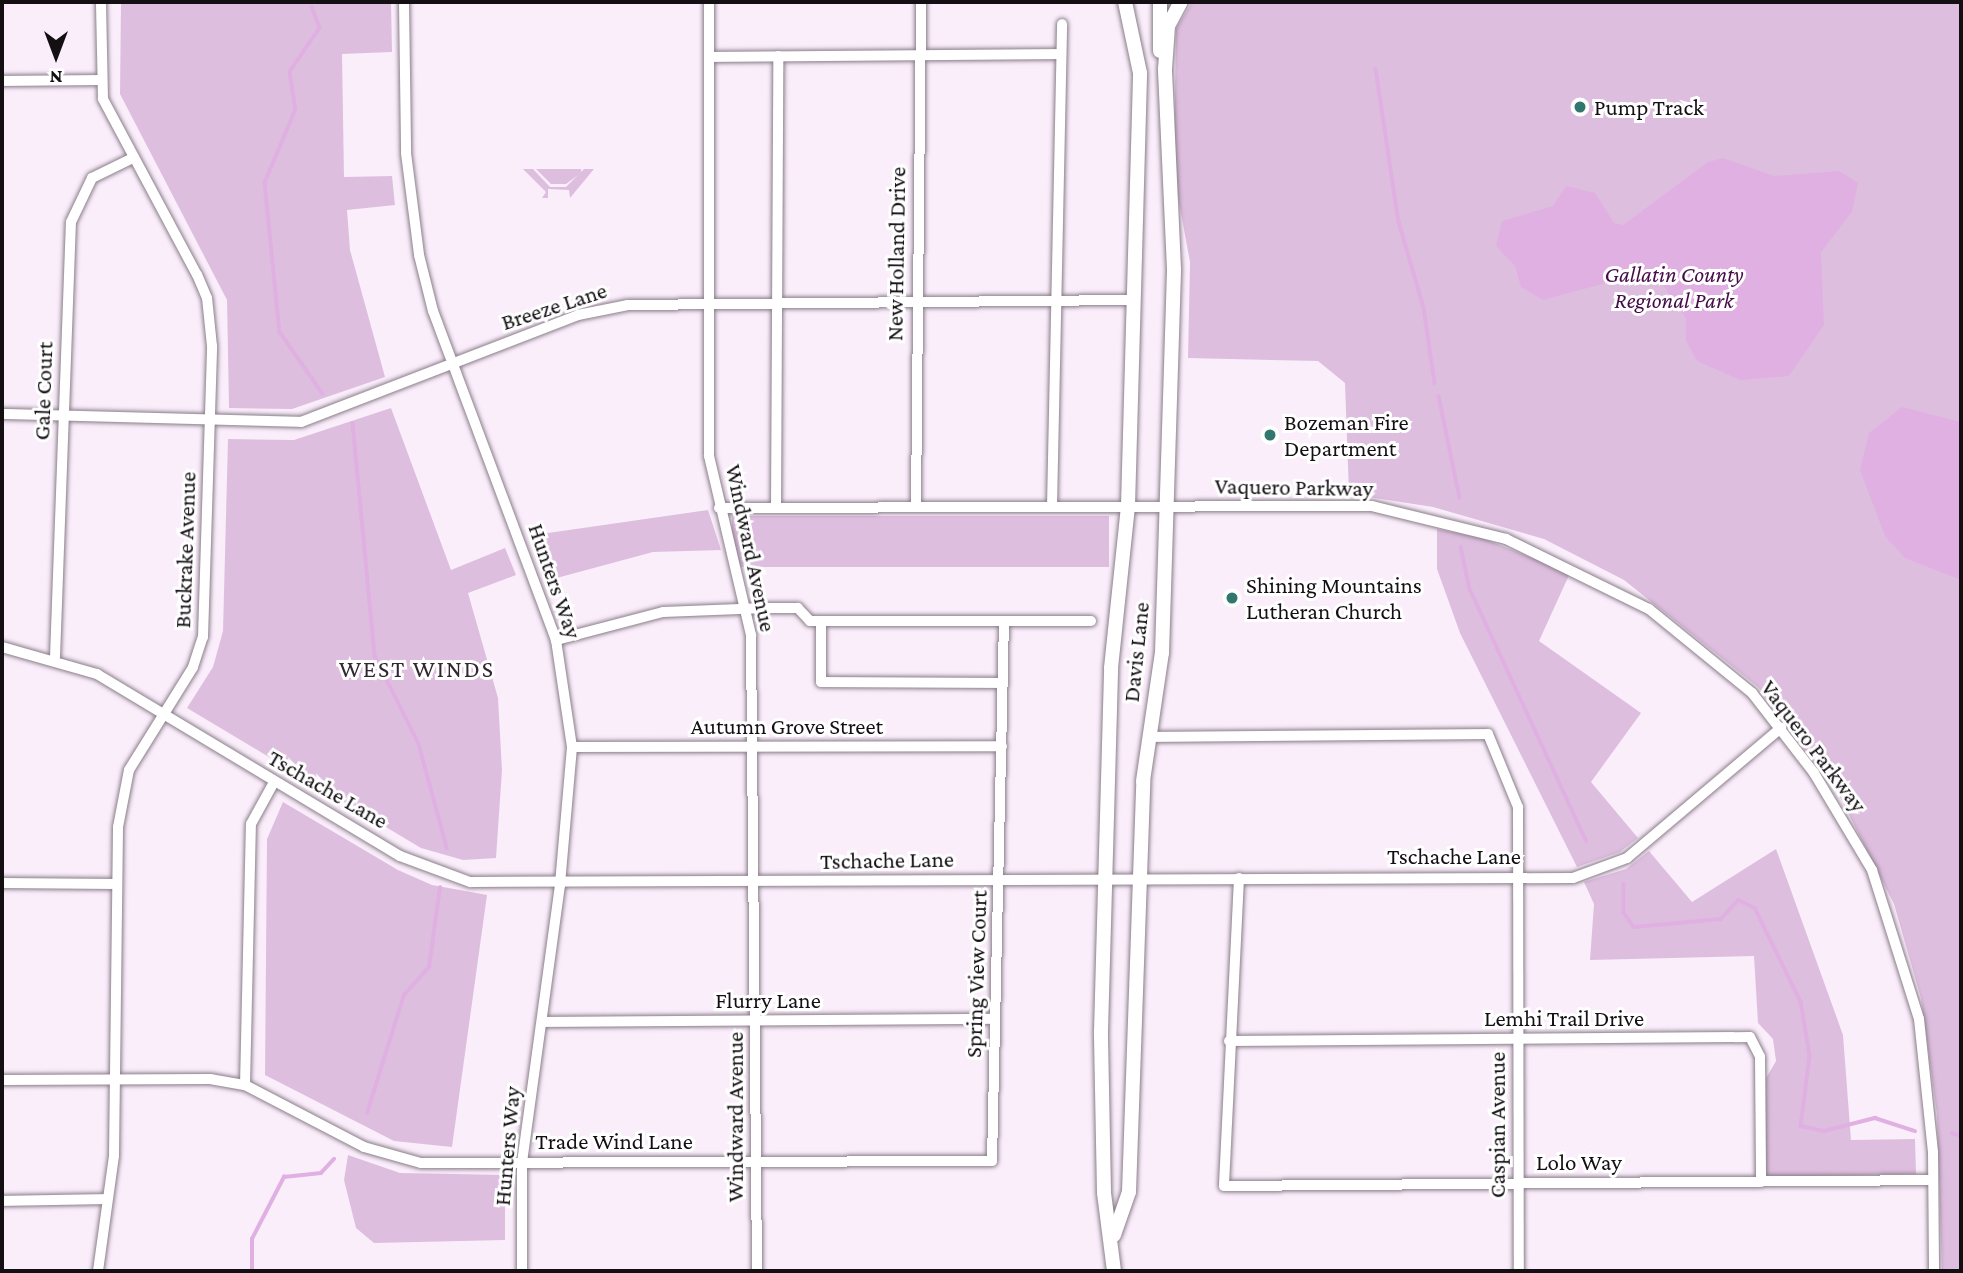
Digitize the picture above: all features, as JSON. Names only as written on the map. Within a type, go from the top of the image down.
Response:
[{"type":"main road","points":[[1125,2],[1140,73]]},
{"type":"main road","points":[[1137,2],[1140,73]]},
{"type":"main road","points":[[1160,2],[1156,29],[1165,69]]},
{"type":"main road","points":[[1165,69],[1168,26],[1181,2]]},
{"type":"main road","name":"Davis Lane","points":[[1114,1235],[1129,1192],[1139,878],[1149,737],[1162,653],[1174,269],[1165,69]]},
{"type":"main road","name":"Davis Lane","points":[[1114,1271],[1114,1235],[1104,1194],[1101,1058],[1111,668],[1128,506],[1140,73]]},
{"type":"street","name":"Buckrake Avenue","points":[[98,1271],[116,1079],[118,827],[129,770],[162,711],[193,667],[203,637],[211,422],[207,298],[133,158],[98,80],[101,2]]},
{"type":"street","name":"Hunters Way","points":[[404,2],[406,153],[417,243],[452,364],[556,640],[572,747],[560,885],[522,1162],[522,1271]]},
{"type":"street","name":"Windward Avenue","points":[[709,2],[709,456],[719,508],[746,610],[755,883],[757,1271]]},
{"type":"street","name":"New Holland Drive","points":[[916,507],[921,2]]},
{"type":"street","points":[[1052,507],[1062,24]]},
{"type":"street","points":[[709,57],[1061,54]]},
{"type":"street","points":[[776,508],[778,57]]},
{"type":"street","points":[[2,81],[98,80]]},
{"type":"street","name":"Gale Court","points":[[55,657],[73,213],[92,178],[133,158]]},
{"type":"street","name":"Breeze Lane","points":[[2,414],[211,422],[301,422],[578,315],[628,304],[1133,300]]},
{"type":"street","name":"Vaquero Parkway","points":[[719,508],[1372,506],[1472,527],[1555,559],[1649,609],[1708,652],[1781,729],[1848,823],[1894,926],[1921,1031],[1933,1180],[1934,1271]]},
{"type":"street","points":[[556,640],[663,612],[798,608],[810,621],[1091,621]]},
{"type":"street","points":[[821,621],[821,682],[1003,683]]},
{"type":"street","name":"Spring View Court","points":[[992,1161],[1004,621]]},
{"type":"street","name":"Tschache Lane","points":[[2,647],[55,657],[162,711],[274,784],[400,856],[470,882],[560,885],[1139,878],[1573,878],[1627,858],[1781,729]]},
{"type":"street","name":"Caspian Avenue","points":[[1149,737],[1488,734],[1518,807],[1515,876],[1519,1271]]},
{"type":"street","name":"Autumn Grove Street","points":[[572,747],[1002,746]]},
{"type":"street","points":[[245,1085],[251,824],[274,784]]},
{"type":"street","points":[[1229,1041],[1239,878]]},
{"type":"street","points":[[2,883],[117,884]]},
{"type":"street","name":"Flurry Lane","points":[[541,1022],[995,1019]]},
{"type":"street","name":"Lemhi Trail Drive","points":[[1229,1041],[1751,1037],[1760,1057],[1761,1182]]},
{"type":"street","name":"Lolo Way","points":[[1229,1041],[1224,1186],[1933,1180]]},
{"type":"street","name":"Trade Wind Lane","points":[[2,1080],[116,1079],[245,1085],[391,1158],[522,1162],[992,1161]]},
{"type":"street","points":[[2,1201],[106,1199]]},
{"type":"green space","points":[[391,2],[392,52],[342,54],[344,177],[392,176],[395,205],[347,210],[350,250],[385,377],[292,409],[229,408],[227,300],[120,94],[121,3]]},
{"type":"green space","name":"Gallatin County Regional Park","points":[[1192,2],[1961,2],[1961,1271],[1942,1271],[1937,1114],[1921,998],[1894,904],[1839,795],[1758,687],[1624,580],[1544,539],[1433,507],[1349,494],[1345,383],[1318,361],[1188,358],[1190,262],[1174,175],[1176,29]]},
{"type":"green space","points":[[523,169],[533,169],[550,187],[566,187],[584,169],[594,169],[570,198],[569,190],[548,189],[548,198],[542,198],[546,192]]},
{"type":"green space","points":[[536,169],[581,169],[581,173],[566,184],[551,184]]},
{"type":"green space","points":[[391,408],[451,570],[505,548],[516,575],[468,593],[498,698],[502,770],[496,858],[463,860],[421,848],[187,708],[213,667],[223,631],[228,439],[294,440]]},
{"type":"green space","points":[[708,510],[721,550],[653,552],[553,579],[534,535]]},
{"type":"green space","points":[[732,516],[1109,516],[1109,567],[732,567]]},
{"type":"green space","points":[[1437,529],[1482,538],[1570,573],[1539,641],[1641,713],[1591,782],[1638,838],[1620,852],[1577,867],[1460,633],[1437,569]]},
{"type":"green space","points":[[283,802],[398,870],[432,885],[487,895],[452,1147],[394,1141],[265,1075],[267,839]]},
{"type":"green space","points":[[1776,849],[1843,1035],[1851,1140],[1915,1139],[1916,1174],[1765,1177],[1766,1078],[1776,1061],[1773,1039],[1758,1023],[1754,956],[1590,960],[1594,904],[1584,882],[1626,869],[1649,851],[1692,902]]},
{"type":"green space","points":[[348,1155],[400,1173],[505,1175],[505,1240],[374,1243],[356,1228],[344,1180]]},
{"type":"shaded area","points":[[1723,158],[1774,176],[1839,171],[1858,183],[1852,212],[1821,252],[1824,325],[1789,376],[1740,380],[1697,361],[1686,341],[1686,318],[1657,277],[1632,285],[1610,282],[1543,300],[1521,287],[1515,266],[1496,246],[1502,221],[1553,206],[1566,186],[1595,193],[1614,223],[1623,225],[1708,162]]},
{"type":"shaded area","points":[[1902,407],[1961,422],[1961,580],[1905,558],[1885,536],[1860,470],[1869,433]]},
{"type":"waterway","points":[[312,7],[320,28],[290,72],[296,109],[265,183],[280,332],[323,394]]},
{"type":"waterway","points":[[1376,69],[1399,222],[1424,308],[1435,383]]},
{"type":"waterway","points":[[1439,396],[1460,498]]},
{"type":"waterway","points":[[353,423],[375,656],[419,744],[447,848]]},
{"type":"waterway","points":[[1461,547],[1470,589],[1586,840]]},
{"type":"waterway","points":[[1624,884],[1624,913],[1634,927],[1721,919],[1738,900],[1755,908],[1801,1002],[1810,1056],[1801,1126],[1824,1131],[1875,1118],[1915,1131]]},
{"type":"waterway","points":[[367,1113],[404,995],[429,967],[440,888]]},
{"type":"waterway","points":[[1952,1133],[1961,1136]]},
{"type":"waterway","points":[[252,1271],[252,1239],[284,1177],[321,1173],[334,1159]]},
{"type":"place","name":"Pump Track","points":[[1580,107]]},
{"type":"place","name":"Bozeman Fire Department","points":[[1270,435]]},
{"type":"place","name":"Shining Mountains Lutheran Church","points":[[1232,598]]},
{"type":"district","name":"WEST WINDS","points":[[417,669]]}]
